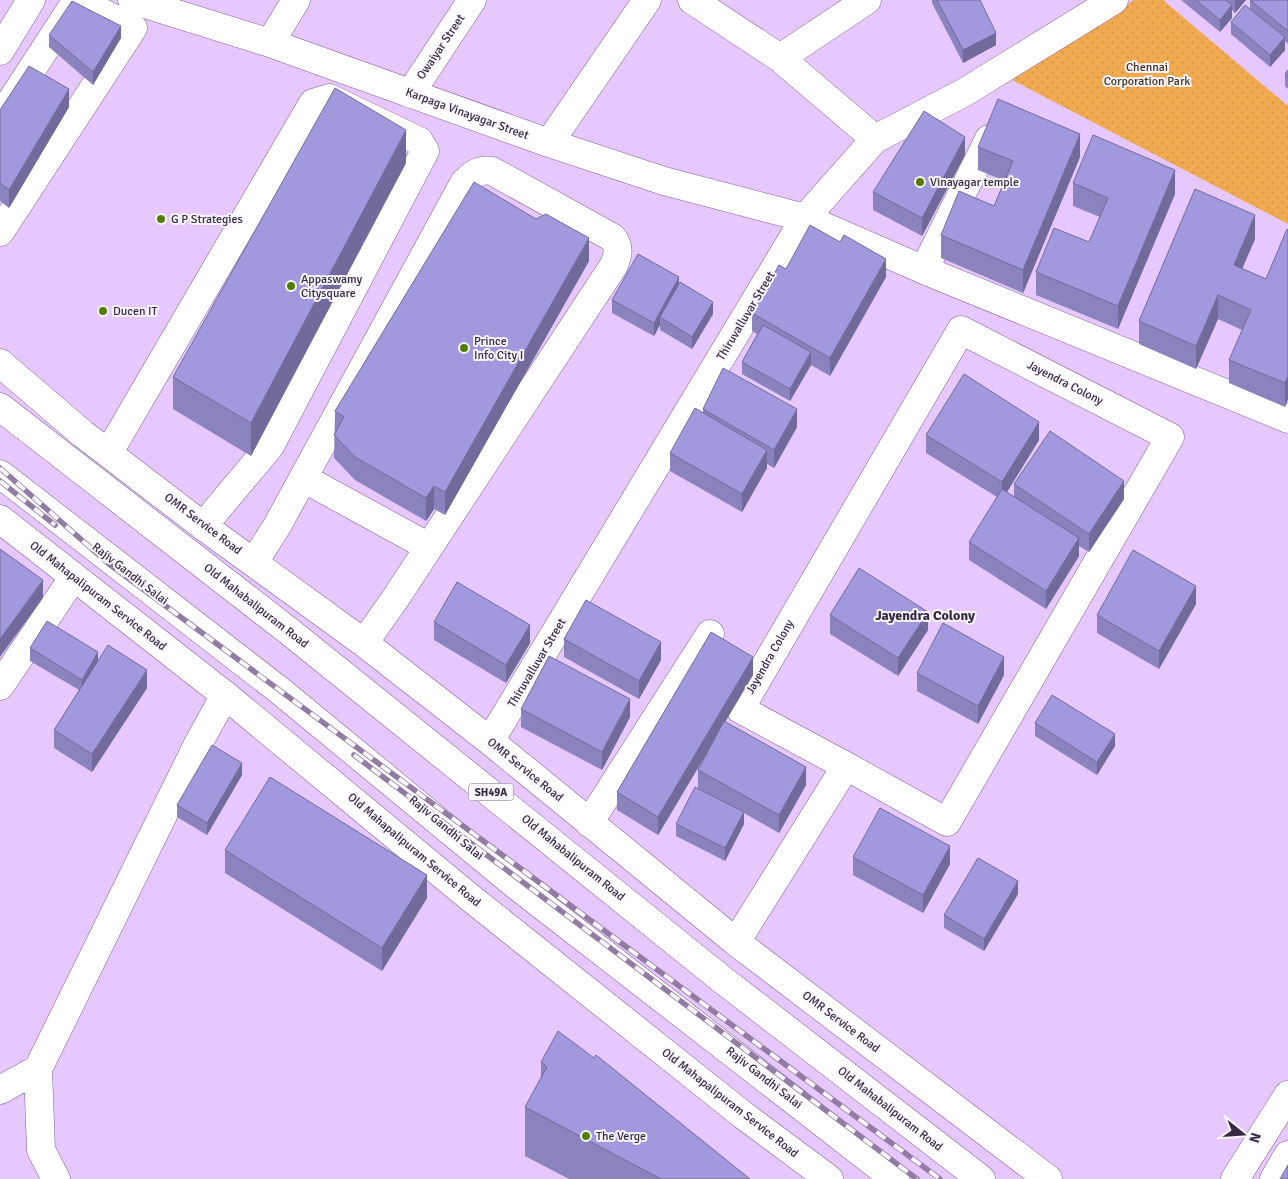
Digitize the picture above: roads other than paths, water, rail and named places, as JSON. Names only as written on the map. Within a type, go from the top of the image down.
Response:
[{"type":"street","points":[[0,51],[31,0]]},
{"type":"street","points":[[0,118],[77,0],[133,28],[0,232]]},
{"type":"street","name":"Karpaga Vinayagar Street","points":[[132,0],[270,43],[549,144],[664,181],[805,218],[924,270],[1134,343],[1288,418]]},
{"type":"street","points":[[270,43],[296,0]]},
{"type":"street","name":"Owaiyar Street","points":[[410,94],[472,0]]},
{"type":"street","points":[[549,144],[648,0]]},
{"type":"street","points":[[692,0],[780,58],[876,139]]},
{"type":"street","points":[[780,58],[867,0]]},
{"type":"street","name":"Thiruvalluvar Street","points":[[490,741],[805,218],[876,139],[965,92],[1114,0]]},
{"type":"street","points":[[109,452],[313,103],[329,98],[419,141],[425,151],[270,446],[203,526]]},
{"type":"street","points":[[924,270],[989,139]]},
{"type":"street","points":[[254,562],[303,478],[464,182],[473,174],[483,169],[492,171],[614,238],[618,245],[618,254],[614,265],[430,547],[364,643]]},
{"type":"street","name":"Jayendra Colony","points":[[961,330],[1170,437],[947,822],[846,766],[740,709],[961,330]]},
{"type":"street","name":"OMR Service Road","points":[[0,363],[83,434],[109,452],[203,526],[364,643],[490,741],[736,942],[1048,1179]]},
{"type":"street","name":"Old Mahabalipuram Road","points":[[0,407],[290,632],[724,981],[981,1179]]},
{"type":"street","name":"Rajiv Gandhi Salai","points":[[0,474],[279,690],[517,886],[895,1179]]},
{"type":"street","points":[[303,478],[430,547]]},
{"type":"street","name":"Old Mahapalipuram Service Road","points":[[0,519],[225,695],[473,900],[743,1115],[829,1179]]},
{"type":"street","points":[[0,686],[73,578]]},
{"type":"street","points":[[590,822],[710,634]]},
{"type":"street","points":[[56,1179],[41,1150],[38,1069],[198,744],[225,695]]},
{"type":"street","points":[[736,942],[846,766]]},
{"type":"street","points":[[0,1090],[38,1069]]},
{"type":"street","points":[[1236,1179],[1288,1095]]},
{"type":"street","points":[[1274,1179],[1288,1155]]},
{"type":"railway","points":[[0,468],[109,564],[940,1179]]},
{"type":"railway","points":[[0,481],[55,525]]},
{"type":"railway","points":[[354,755],[917,1179]]},
{"type":"place","name":"Vinayagar temple","points":[[920,182]]},
{"type":"place","name":"G P Strategies","points":[[161,219]]},
{"type":"place","name":"Appaswamy Citysquare","points":[[291,286]]},
{"type":"place","name":"Ducen IT","points":[[103,311]]},
{"type":"place","name":"Prince Info City I","points":[[464,348]]},
{"type":"place","name":"The Verge","points":[[586,1136]]},
{"type":"district","name":"Jayendra Colony","points":[[925,615]]},
{"type":"park label","name":"Chennai Corporation Park","points":[[1147,74]]}]
